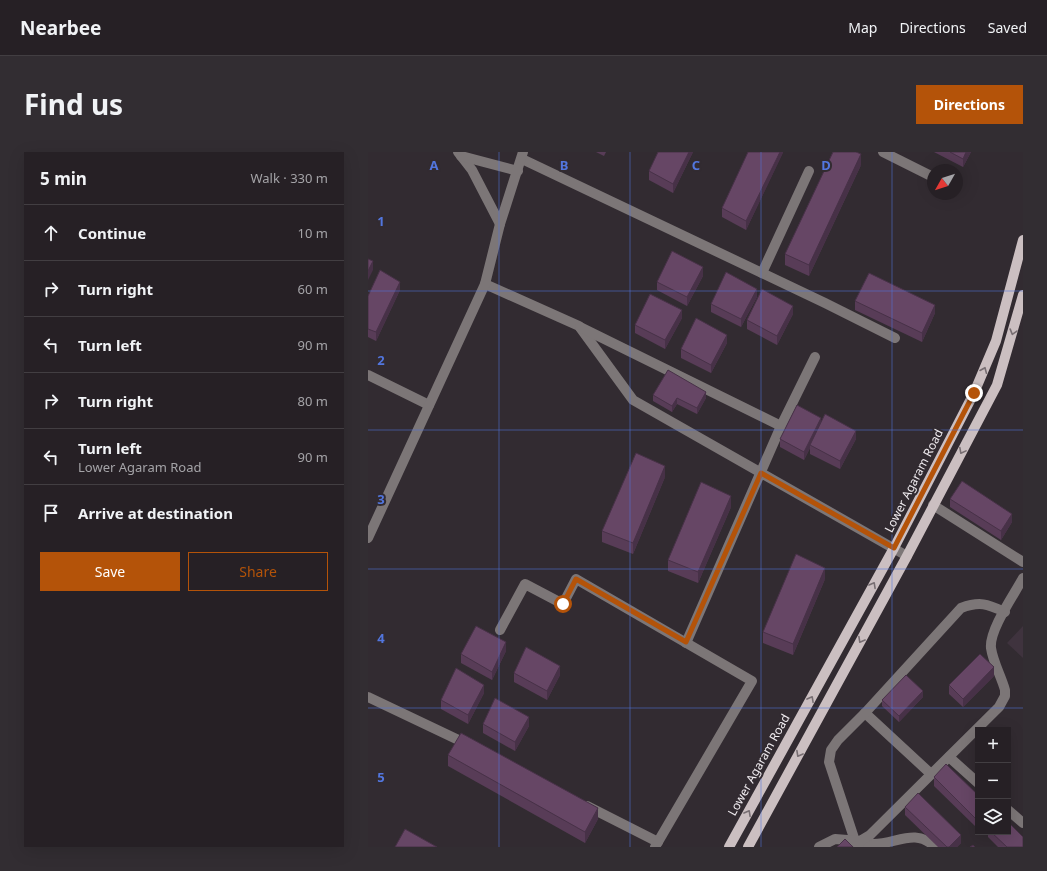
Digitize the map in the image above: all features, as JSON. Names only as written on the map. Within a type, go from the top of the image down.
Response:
[{"type":"main road","name":"Lower Agaram Road","points":[[729,847],[894,548],[974,393],[996,341],[1023,240]]},
{"type":"main road","points":[[748,847],[907,556],[997,385],[1023,295]]},
{"type":"lane","points":[[883,152],[927,174]]},
{"type":"lane","points":[[460,154],[518,171]]},
{"type":"lane","points":[[460,154],[472,170],[500,224]]},
{"type":"lane","points":[[368,538],[485,284],[500,224],[522,155],[895,338]]},
{"type":"lane","points":[[762,273],[809,171]]},
{"type":"lane","points":[[485,284],[579,326],[781,426]]},
{"type":"lane","points":[[579,326],[633,400],[907,556]]},
{"type":"lane","points":[[686,642],[781,426],[815,357]]},
{"type":"lane","points":[[368,375],[429,405]]},
{"type":"lane","points":[[934,505],[1023,562]]},
{"type":"lane","points":[[857,844],[870,835],[999,707],[1005,690],[991,651],[990,643],[1004,612],[1023,578]]},
{"type":"lane","points":[[500,630],[525,584],[563,604],[576,579],[752,680],[657,845],[580,802]]},
{"type":"lane","points":[[857,844],[829,762],[831,750],[838,740],[866,713],[961,608],[973,603],[986,604],[1004,612]]},
{"type":"lane","points":[[368,698],[480,751]]},
{"type":"lane","points":[[866,713],[931,774]]},
{"type":"lane","points":[[949,757],[975,780]]},
{"type":"lane","points":[[1011,813],[1023,823]]},
{"type":"lane","points":[[819,847],[835,839],[857,844],[873,844],[910,838],[919,838],[929,841],[935,847]]},
{"type":"shaded area","points":[[1023,626],[1023,658],[1007,643]]},
{"type":"building","points":[[658,152],[689,152],[673,184],[649,171]]},
{"type":"building","points":[[748,152],[780,152],[746,221],[722,208]]},
{"type":"building","points":[[833,152],[856,152],[861,154],[809,265],[785,254]]},
{"type":"building","points":[[950,152],[966,152],[963,159]]},
{"type":"building","points":[[672,251],[703,267],[687,297],[657,282]]},
{"type":"building","points":[[368,259],[373,261],[368,271]]},
{"type":"building","points":[[380,270],[400,282],[376,332],[368,329],[368,296]]},
{"type":"building","points":[[726,272],[757,289],[741,319],[711,304]]},
{"type":"building","points":[[869,273],[935,305],[922,333],[855,301]]},
{"type":"building","points":[[762,289],[793,306],[777,336],[747,320]]},
{"type":"building","points":[[650,294],[682,310],[665,340],[635,325]]},
{"type":"building","points":[[696,318],[727,335],[711,365],[681,349]]},
{"type":"building","points":[[668,370],[706,392],[697,408],[677,398],[672,406],[653,395]]},
{"type":"building","points":[[797,405],[821,418],[804,452],[780,439]]},
{"type":"building","points":[[825,414],[856,431],[840,461],[810,445]]},
{"type":"building","points":[[636,453],[665,466],[633,543],[602,531]]},
{"type":"building","points":[[962,481],[1012,514],[1001,531],[950,499]]},
{"type":"building","points":[[701,482],[731,496],[698,572],[668,560]]},
{"type":"building","points":[[796,554],[825,568],[793,644],[763,632]]},
{"type":"building","points":[[476,626],[506,642],[492,672],[461,654]]},
{"type":"building","points":[[526,647],[560,666],[547,691],[514,673]]},
{"type":"building","points":[[980,654],[994,667],[963,699],[949,685]]},
{"type":"building","points":[[456,668],[484,685],[468,715],[441,700]]},
{"type":"building","points":[[906,675],[923,691],[899,716],[882,700]]},
{"type":"building","points":[[495,698],[529,717],[515,742],[483,724]]},
{"type":"building","points":[[461,733],[598,808],[585,832],[448,755]]},
{"type":"building","points":[[946,764],[975,792],[975,818],[934,777]]},
{"type":"building","points":[[918,793],[961,835],[949,847],[947,847],[905,807]]},
{"type":"building","points":[[1011,825],[1023,837],[1023,847],[1007,847],[994,835],[1011,835]]},
{"type":"building","points":[[405,829],[437,847],[395,847]]},
{"type":"building","points":[[845,839],[853,847],[837,847]]},
{"type":"route","points":[[563,604],[576,579],[686,642],[761,473],[894,548],[974,393]]}]
